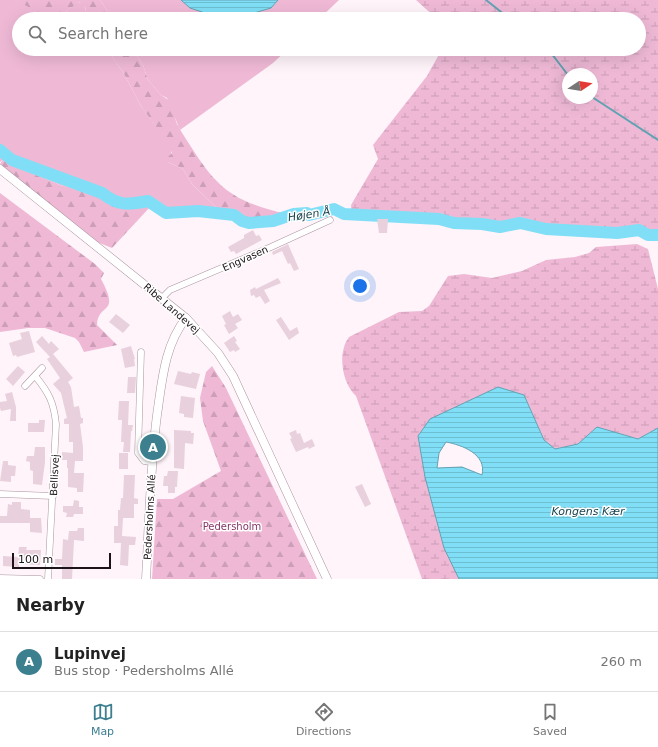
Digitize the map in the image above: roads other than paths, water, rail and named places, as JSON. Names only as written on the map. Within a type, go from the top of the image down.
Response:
[{"type":"main road","name":"Ribe Landevej","points":[[0,170],[186,318],[218,354],[233,376],[328,579]]},
{"type":"main road","name":"Pedersholms Allé","points":[[146,579],[151,462],[162,379],[167,356],[178,327],[186,318]]},
{"type":"street","name":"Engvasen","points":[[162,298],[170,290],[330,220]]},
{"type":"street","points":[[141,352],[138,453],[144,461],[151,462]]},
{"type":"street","points":[[25,386],[42,368]]},
{"type":"street","name":"Bellisvej","points":[[36,376],[48,392],[55,412],[56,424],[48,579]]},
{"type":"street","points":[[0,494],[53,496]]},
{"type":"street","points":[[0,578],[40,579]]},
{"type":"water","points":[[181,0],[278,0],[271,8],[258,12],[202,12],[190,8]]},
{"type":"water","name":"Kongens Kær","points":[[498,387],[524,395],[544,440],[555,449],[578,444],[597,427],[638,439],[658,428],[658,579],[459,579],[444,548],[425,477],[418,436],[430,419]],"holes":[[[446,442],[466,448],[477,456],[481,461],[483,468],[482,475],[462,467],[437,468],[439,453]]]},
{"type":"waterway","points":[[486,0],[501,12]]},
{"type":"waterway","points":[[553,56],[563,68]]},
{"type":"waterway","points":[[598,101],[658,140]]},
{"type":"waterway","name":"Højen Å","points":[[0,150],[12,160],[102,193],[118,202],[129,204],[148,201],[166,213],[198,211],[234,215],[242,221],[249,223],[273,221],[294,214],[307,213],[309,215],[334,209],[344,214],[439,219],[454,223],[482,224],[500,227],[520,223],[546,229],[617,233],[639,230],[648,235],[658,235]]},
{"type":"place","name":"Lupinvej","points":[[153,447]]},
{"type":"park label","name":"Pedersholm","points":[[232,526]]}]
